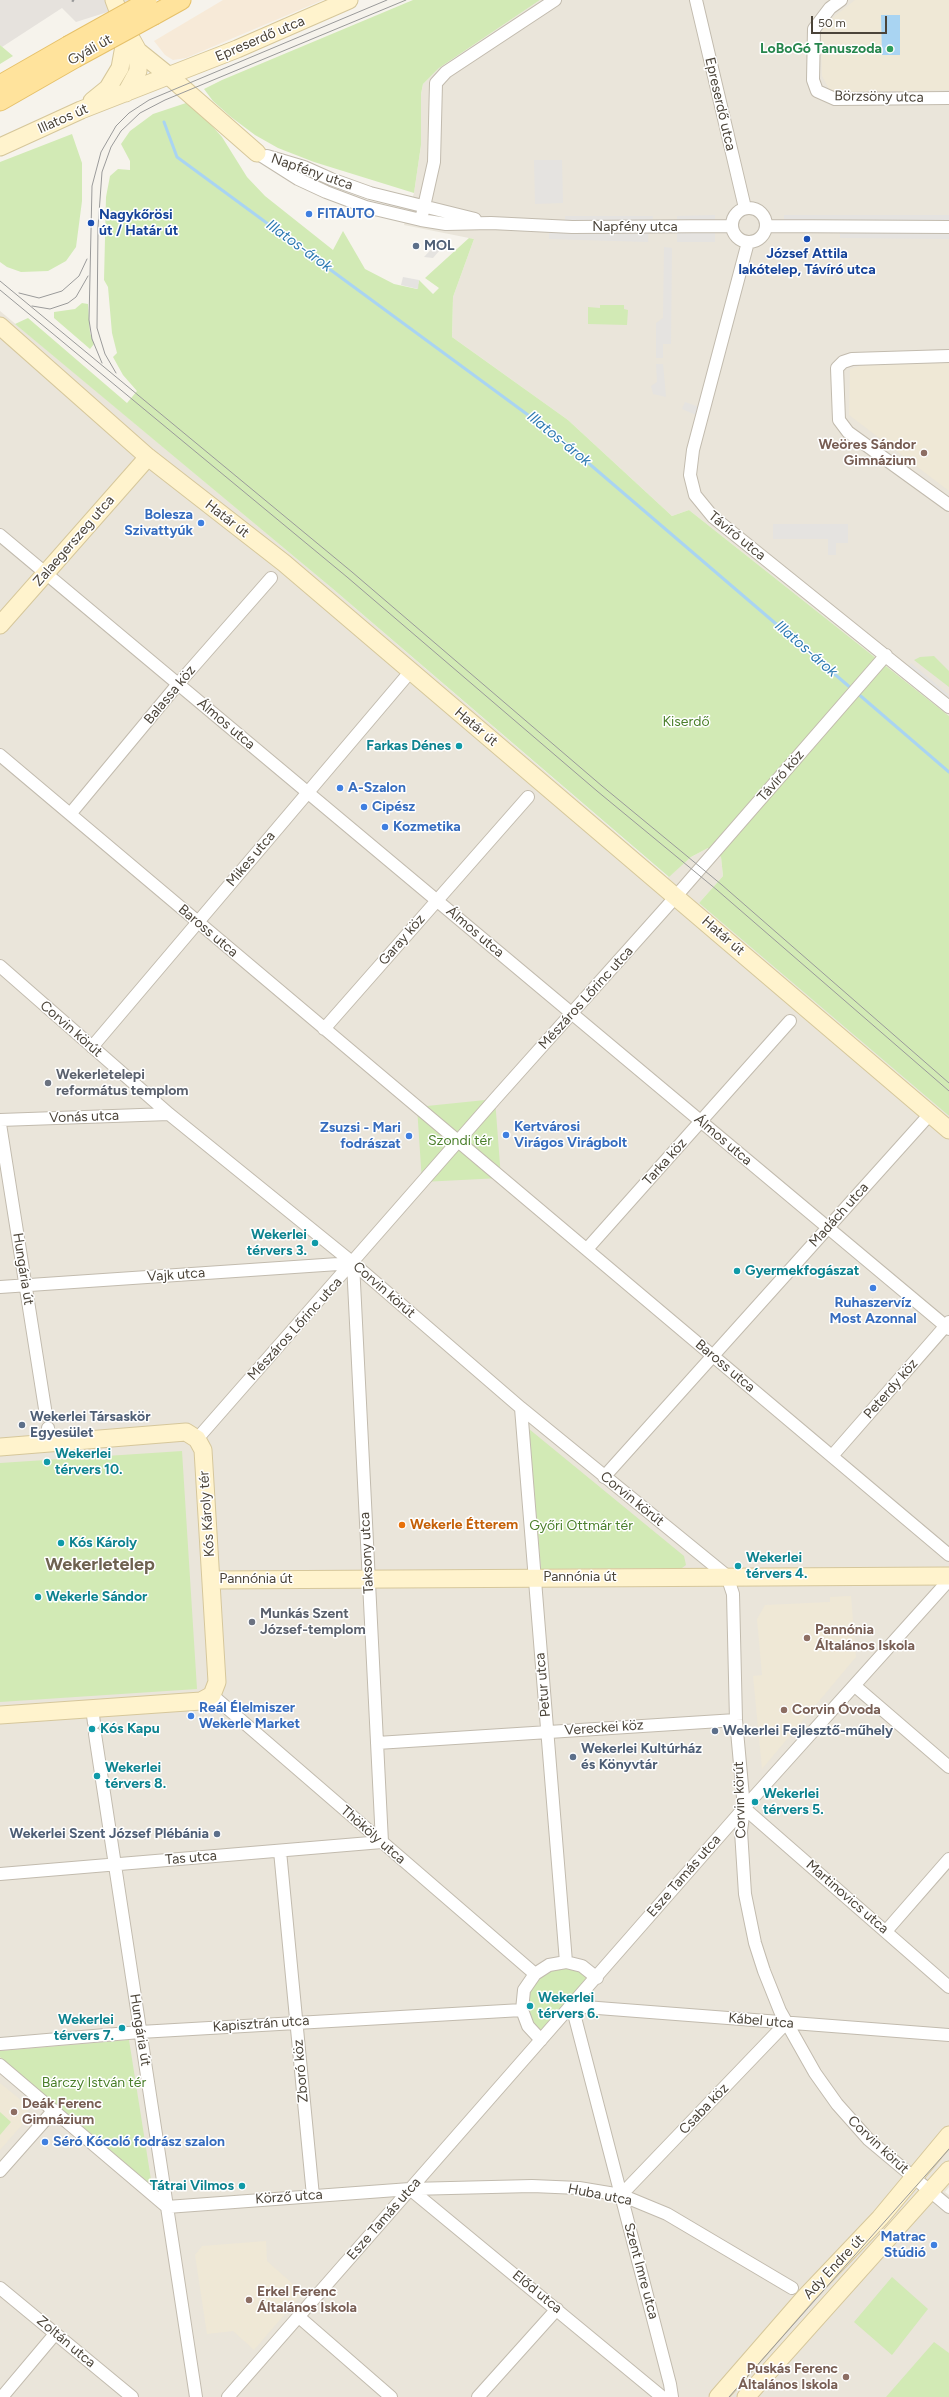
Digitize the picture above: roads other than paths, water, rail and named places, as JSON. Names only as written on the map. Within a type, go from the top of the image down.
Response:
[{"type":"main road","name":"Gyáli út","points":[[0,101],[72,52],[150,5],[181,0]]},
{"type":"main road","name":"Gyáli út","points":[[0,85],[72,52]]},
{"type":"street","points":[[114,0],[123,24],[138,51],[257,153]]},
{"type":"street","name":"Epreserdő utca","points":[[169,76],[251,44],[349,0]]},
{"type":"street","points":[[421,220],[435,153],[436,83],[446,72],[555,0]]},
{"type":"street","name":"Epreserdő utca","points":[[696,0],[745,208]]},
{"type":"street","name":"Börzsöny utca","points":[[841,0],[830,8],[814,29],[813,80],[817,91],[835,99],[949,98]]},
{"type":"street","points":[[81,110],[108,88],[117,75],[123,53],[123,24]]},
{"type":"street","points":[[126,93],[138,71],[138,51]]},
{"type":"street","name":"Illatos út","points":[[0,147],[81,110],[169,76]]},
{"type":"street","name":"Napfény utca","points":[[257,153],[304,167],[331,179],[370,193],[491,223]]},
{"type":"street","name":"Napfény utca","points":[[257,153],[291,176],[326,192],[366,207],[421,220],[446,224],[491,223],[572,227],[731,226]]},
{"type":"street","points":[[745,208],[754,209],[760,212],[764,218],[766,226],[760,237],[748,242],[737,237],[731,226],[736,213],[745,208]]},
{"type":"street","points":[[766,226],[949,227]]},
{"type":"street","name":"Távíró utca","points":[[748,242],[693,450],[690,475],[695,495],[713,517],[949,707]]},
{"type":"street","name":"Határ út","points":[[0,326],[148,457],[284,563],[949,1130]]},
{"type":"street","points":[[949,356],[852,359],[846,360],[837,368],[839,420],[848,432],[949,505]]},
{"type":"street","name":"Zalaegerszeg utca","points":[[0,625],[148,457]]},
{"type":"street","name":"Álmos utca","points":[[0,535],[828,1228],[948,1326]]},
{"type":"street","name":"Balassa köz","points":[[71,813],[178,684],[271,578]]},
{"type":"street","name":"Távíró köz","points":[[675,896],[886,655]]},
{"type":"street","name":"Mikes utca","points":[[92,1047],[410,672]]},
{"type":"street","name":"Baross utca","points":[[0,755],[71,813],[324,1029],[949,1555]]},
{"type":"street","name":"Garay köz","points":[[324,1029],[528,797]]},
{"type":"street","name":"Mészáros Lőrinc utca","points":[[197,1439],[353,1264],[422,1182],[675,896]]},
{"type":"street","name":"Corvin körút","points":[[0,966],[168,1114],[353,1264],[520,1408],[727,1576],[733,1594],[736,1720],[744,1808],[741,1831],[748,1914],[764,1971],[786,2023],[815,2073],[853,2123],[913,2178],[949,2207]]},
{"type":"street","name":"Tarka köz","points":[[587,1249],[790,1022]]},
{"type":"street","name":"Vonás utca","points":[[0,1120],[168,1114]]},
{"type":"street","name":"Madách utca","points":[[604,1477],[930,1114]]},
{"type":"street","name":"Hungária út","points":[[0,1124],[46,1415]]},
{"type":"street","name":"Vajk utca","points":[[0,1287],[353,1264]]},
{"type":"street","name":"Taksony utca","points":[[353,1264],[382,1842]]},
{"type":"street","name":"Peterdy köz","points":[[832,1456],[948,1326]]},
{"type":"street","name":"Petur utca","points":[[520,1408],[566,1962]]},
{"type":"street","points":[[0,1447],[49,1436],[186,1432],[197,1439]]},
{"type":"street","name":"Kós Károly tér","points":[[197,1439],[203,1450],[217,1682],[212,1695]]},
{"type":"street","name":"Pannónia út","points":[[211,1580],[534,1577],[949,1576]]},
{"type":"street","name":"Esze Tamás utca","points":[[228,2397],[597,1978],[744,1808],[949,1580]]},
{"type":"street","points":[[854,1686],[949,1767]]},
{"type":"street","points":[[0,1715],[94,1722],[201,1701],[212,1695]]},
{"type":"street","name":"Thököly utca","points":[[212,1695],[535,1974]]},
{"type":"street","name":"Vereckei köz","points":[[377,1742],[736,1720]]},
{"type":"street","name":"Hungária út","points":[[94,1722],[196,2397]]},
{"type":"street","name":"Martinovics utca","points":[[744,1808],[887,1930],[949,1987]]},
{"type":"street","name":"Tas utca","points":[[0,1874],[382,1842]]},
{"type":"street","name":"Zboró köz","points":[[280,1851],[313,2196]]},
{"type":"street","points":[[887,1930],[949,1859]]},
{"type":"street","points":[[541,2040],[528,2026],[522,2010],[524,1990],[535,1974],[549,1965],[566,1962],[582,1966],[597,1978]]},
{"type":"street","name":"Kábel utca","points":[[572,2006],[949,2035]]},
{"type":"street","name":"Szent Imre utca","points":[[572,2006],[670,2384],[672,2397]]},
{"type":"street","name":"Kapisztrán utca","points":[[0,2044],[296,2021],[522,2010]]},
{"type":"street","name":"Csaba köz","points":[[621,2195],[786,2023]]},
{"type":"street","points":[[0,2065],[167,2206]]},
{"type":"street","points":[[0,2171],[54,2110]]},
{"type":"street","name":"Ady Endre út","points":[[718,2397],[806,2297],[880,2218],[949,2135]]},
{"type":"street","name":"Ady Endre út","points":[[746,2397],[949,2170]]},
{"type":"street","name":"Huba utca","points":[[410,2189],[532,2186],[579,2188],[621,2195],[667,2214],[792,2288]]},
{"type":"street","name":"Körző utca","points":[[167,2206],[410,2189]]},
{"type":"street","name":"Előd utca","points":[[410,2189],[662,2397]]},
{"type":"street","name":"Zoltán utca","points":[[0,2288],[132,2397]]},
{"type":"street","points":[[478,2397],[557,2309]]},
{"type":"street","points":[[299,2317],[391,2397]]},
{"type":"street","points":[[2,2397],[55,2334]]},
{"type":"water","points":[[881,15],[900,15],[900,55],[882,55]]},
{"type":"waterway","name":"Illatos-árok","points":[[164,122],[177,157],[558,437],[852,689]]},
{"type":"waterway","name":"Illatos-árok","points":[[856,692],[949,772]]},
{"type":"tram line","points":[[102,363],[92,339],[89,320],[92,186],[101,152],[116,126],[129,113],[149,100],[387,0]]},
{"type":"tram line","points":[[116,373],[105,354],[97,328],[98,227],[102,172],[111,147],[121,131],[140,113],[165,100],[406,0]]},
{"type":"tram line","points":[[19,293],[39,298],[62,291],[79,276],[87,259]]},
{"type":"tram line","points":[[32,306],[50,309],[68,303],[76,297],[88,276]]},
{"type":"tram line","points":[[0,281],[352,572],[602,786],[722,885],[949,1083]]},
{"type":"tram line","points":[[0,290],[347,577],[597,791],[717,890],[949,1091]]},
{"type":"tram line","points":[[729,2397],[949,2149]]},
{"type":"place","name":"LoBoGó Tanuszoda","points":[[890,49]]},
{"type":"place","name":"FITAUTO","points":[[309,214]]},
{"type":"place","name":"Nagykőrösi út / Határ út","points":[[91,223]]},
{"type":"place","name":"József Attila lakótelep, Távíró utca","points":[[807,239]]},
{"type":"place","name":"MOL","points":[[416,246]]},
{"type":"place","name":"Weöres Sándor Gimnázium","points":[[924,453]]},
{"type":"place","name":"Bolesza Szivattyúk","points":[[201,523]]},
{"type":"place","name":"Farkas Dénes","points":[[459,746]]},
{"type":"place","name":"A-Szalon","points":[[340,788]]},
{"type":"place","name":"Cipész","points":[[364,807]]},
{"type":"place","name":"Kozmetika","points":[[385,827]]},
{"type":"place","name":"Wekerletelepi református templom","points":[[48,1083]]},
{"type":"place","name":"Kertvárosi Virágos Virágbolt","points":[[506,1135]]},
{"type":"place","name":"Zsuzsi - Mari fodrászat","points":[[409,1136]]},
{"type":"place","name":"Wekerlei térvers 3.","points":[[315,1243]]},
{"type":"place","name":"Gyermekfogászat","points":[[737,1271]]},
{"type":"place","name":"Ruhaszervíz Most Azonnal","points":[[873,1288]]},
{"type":"place","name":"Wekerlei Társaskör Egyesület","points":[[22,1425]]},
{"type":"place","name":"Wekerlei térvers 10.","points":[[47,1462]]},
{"type":"place","name":"Wekerle Étterem","points":[[402,1525]]},
{"type":"place","name":"Kós Károly","points":[[61,1543]]},
{"type":"place","name":"Wekerlei térvers 4.","points":[[738,1566]]},
{"type":"place","name":"Wekerle Sándor","points":[[38,1597]]},
{"type":"place","name":"Munkás Szent József-templom","points":[[252,1622]]},
{"type":"place","name":"Pannónia Általános Iskola","points":[[807,1638]]},
{"type":"place","name":"Corvin Óvoda","points":[[784,1710]]},
{"type":"place","name":"Reál Élelmiszer Wekerle Market","points":[[191,1716]]},
{"type":"place","name":"Kós Kapu","points":[[92,1729]]},
{"type":"place","name":"Wekerlei Fejlesztő-műhely","points":[[715,1731]]},
{"type":"place","name":"Wekerlei Kultúrház és Könyvtár","points":[[573,1757]]},
{"type":"place","name":"Wekerlei térvers 8.","points":[[97,1776]]},
{"type":"place","name":"Wekerlei térvers 5.","points":[[755,1802]]},
{"type":"place","name":"Wekerlei Szent József Plébánia","points":[[217,1834]]},
{"type":"place","name":"Wekerlei térvers 6.","points":[[530,2006]]},
{"type":"place","name":"Wekerlei térvers 7.","points":[[122,2028]]},
{"type":"place","name":"Deák Ferenc Gimnázium","points":[[14,2112]]},
{"type":"place","name":"Séró Kócoló fodrász szalon","points":[[45,2142]]},
{"type":"place","name":"Tátrai Vilmos","points":[[242,2186]]},
{"type":"place","name":"Matrac Stúdió","points":[[934,2245]]},
{"type":"place","name":"Erkel Ferenc Általános Iskola","points":[[249,2300]]},
{"type":"place","name":"Puskás Ferenc Általános Iskola","points":[[846,2377]]},
{"type":"district","name":"Wekerletelep","points":[[100,1565]]},
{"type":"park label","name":"Kiserdő","points":[[686,722]]},
{"type":"park label","name":"Szondi tér","points":[[460,1141]]},
{"type":"park label","name":"Győri Ottmár tér","points":[[581,1526]]},
{"type":"park label","name":"Bárczy István tér","points":[[94,2083]]}]
